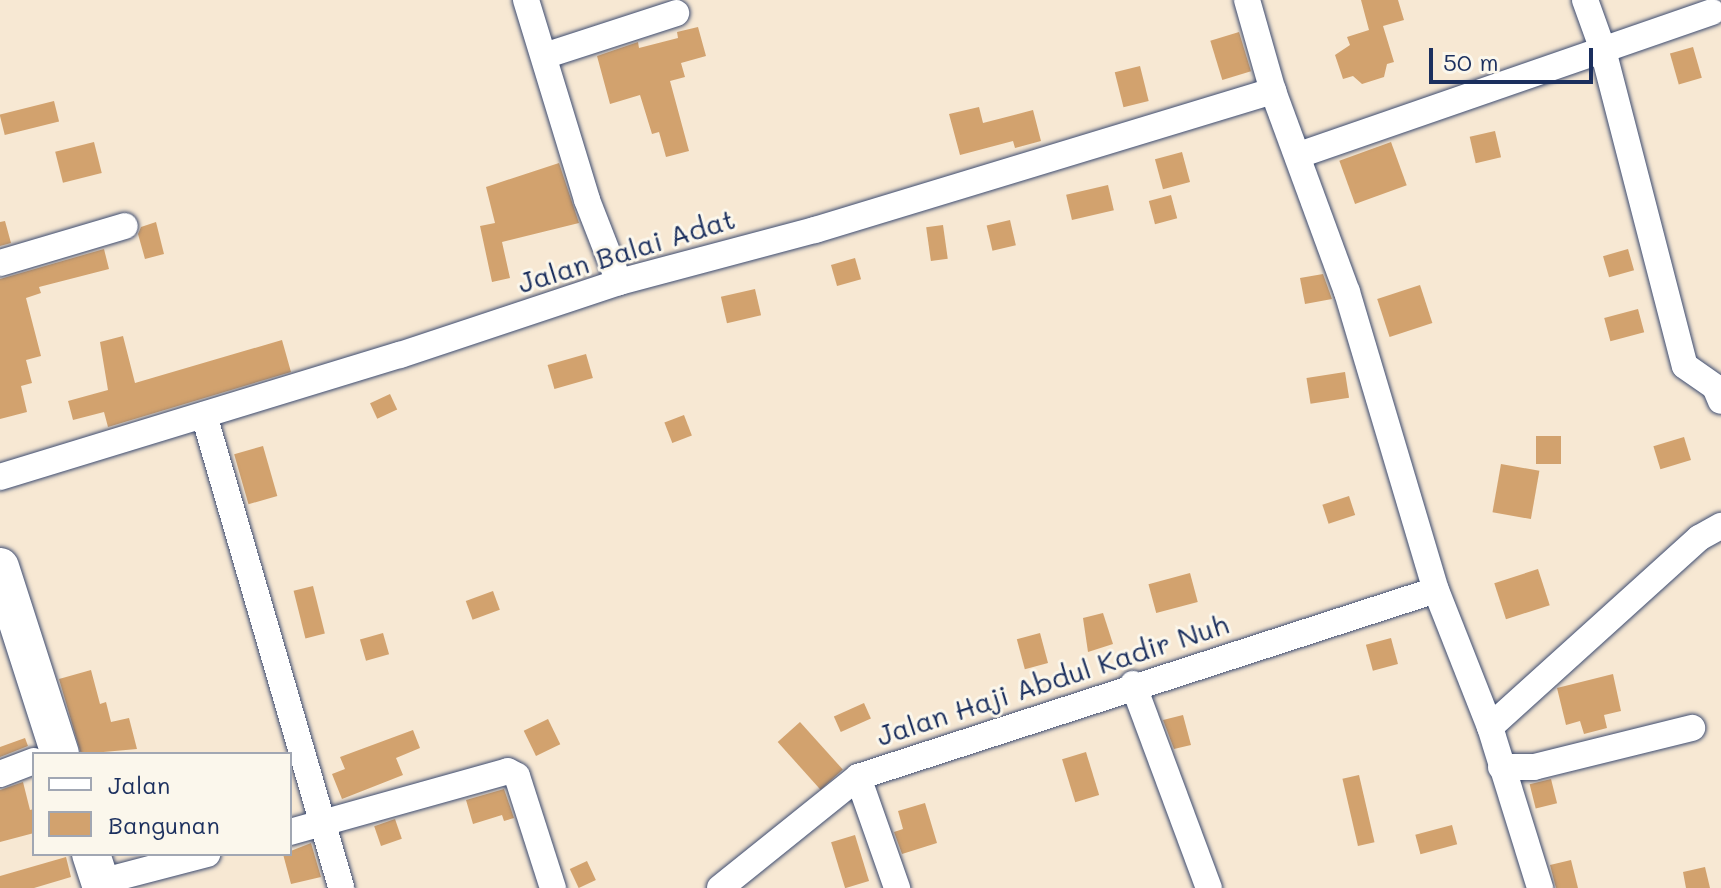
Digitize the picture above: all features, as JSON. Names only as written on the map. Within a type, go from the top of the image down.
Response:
[{"type":"street","points":[[526,0],[619,282]]},
{"type":"street","points":[[1249,0],[1273,91],[1347,292],[1436,590],[1490,727],[1540,888]]},
{"type":"street","points":[[1585,0],[1603,50],[1685,366],[1715,387],[1721,401]]},
{"type":"street","points":[[1299,155],[1712,12]]},
{"type":"street","points":[[544,56],[676,13]]},
{"type":"street","name":"Jalan Balai Adat","points":[[0,477],[619,282],[815,230],[1273,91]]},
{"type":"street","points":[[0,263],[125,226]]},
{"type":"street","points":[[204,415],[341,888]]},
{"type":"street","points":[[1490,727],[1699,538],[1721,526]]},
{"type":"street","points":[[1,573],[10,628],[51,752]]},
{"type":"street","name":"Jalan Haji Abdul Kadir Nuh","points":[[720,888],[858,777],[1133,684],[1436,590]]},
{"type":"street","points":[[1133,684],[1209,888]]},
{"type":"street","points":[[1501,767],[1534,767],[1692,728]]},
{"type":"street","points":[[0,774],[32,762]]},
{"type":"street","points":[[292,831],[508,771],[517,776],[553,888]]},
{"type":"street","points":[[858,777],[897,888]]},
{"type":"street","points":[[98,875],[197,856]]},
{"type":"building","points":[[1361,0],[1398,0],[1404,20],[1383,26],[1394,62],[1387,64],[1384,77],[1362,84],[1353,76],[1343,79],[1335,55],[1350,45],[1347,37],[1369,30]]},
{"type":"building","points":[[698,27],[706,56],[681,63],[685,77],[670,81],[689,151],[666,157],[659,132],[652,134],[640,95],[610,104],[597,56],[638,42],[639,48],[678,38],[677,32]]},
{"type":"building","points":[[1239,32],[1251,71],[1222,80],[1210,41]]},
{"type":"building","points":[[1693,47],[1702,78],[1679,84],[1670,54]]},
{"type":"building","points":[[1140,66],[1149,101],[1123,107],[1115,72]]},
{"type":"building","points":[[54,101],[59,121],[5,135],[0,114]]},
{"type":"building","points":[[979,107],[983,123],[1033,110],[1041,141],[1015,148],[1013,141],[960,155],[949,114]]},
{"type":"building","points":[[1495,131],[1501,157],[1476,163],[1470,137]]},
{"type":"building","points":[[94,142],[102,173],[63,183],[55,152]]},
{"type":"building","points":[[1391,142],[1407,185],[1355,204],[1339,161]]},
{"type":"building","points":[[1182,152],[1190,182],[1163,189],[1155,159]]},
{"type":"building","points":[[559,163],[579,223],[502,242],[510,278],[492,282],[480,226],[495,223],[486,187]]},
{"type":"building","points":[[1108,185],[1114,210],[1072,220],[1066,195]]},
{"type":"building","points":[[1171,195],[1177,218],[1155,224],[1149,201]]},
{"type":"building","points":[[1010,220],[1016,245],[992,251],[987,225]]},
{"type":"building","points":[[5,221],[11,243],[0,246],[0,222]]},
{"type":"building","points":[[156,222],[164,254],[145,259],[138,234],[141,227]]},
{"type":"building","points":[[943,225],[948,259],[931,261],[926,227]]},
{"type":"building","points":[[104,249],[109,269],[39,287],[41,293],[26,298],[41,356],[26,360],[32,383],[21,386],[27,412],[0,419],[0,279]]},
{"type":"building","points":[[1628,249],[1634,270],[1609,277],[1603,256]]},
{"type":"building","points":[[855,258],[861,279],[837,286],[831,265]]},
{"type":"building","points":[[1323,274],[1332,299],[1305,304],[1300,278]]},
{"type":"building","points":[[1420,285],[1432,323],[1390,337],[1377,299]]},
{"type":"building","points":[[755,289],[761,315],[727,323],[721,297]]},
{"type":"building","points":[[1638,309],[1644,332],[1610,341],[1604,318]]},
{"type":"building","points":[[123,336],[135,383],[282,340],[291,372],[108,427],[104,412],[73,420],[68,401],[108,390],[100,342]]},
{"type":"building","points":[[586,354],[593,378],[554,389],[548,365]]},
{"type":"building","points":[[1345,372],[1349,398],[1311,404],[1306,378]]},
{"type":"building","points":[[390,394],[397,409],[377,419],[370,403]]},
{"type":"building","points":[[684,415],[692,436],[672,443],[664,423]]},
{"type":"building","points":[[1536,436],[1561,436],[1561,464],[1536,464]]},
{"type":"building","points":[[1684,437],[1691,460],[1660,469],[1653,446]]},
{"type":"building","points":[[263,446],[277,496],[248,504],[234,454]]},
{"type":"building","points":[[1501,464],[1539,471],[1531,519],[1492,512]]},
{"type":"building","points":[[1349,496],[1355,515],[1329,524],[1322,505]]},
{"type":"building","points":[[1538,569],[1550,605],[1506,619],[1494,583]]},
{"type":"building","points":[[1190,573],[1198,602],[1156,613],[1148,584]]},
{"type":"building","points":[[313,586],[325,634],[305,638],[294,591]]},
{"type":"building","points":[[493,591],[500,610],[473,620],[466,601]]},
{"type":"building","points":[[1103,613],[1113,644],[1088,652],[1083,618]]},
{"type":"building","points":[[383,633],[389,654],[366,661],[360,640]]},
{"type":"building","points":[[1040,633],[1048,663],[1025,669],[1017,639]]},
{"type":"building","points":[[1391,638],[1398,664],[1373,671],[1366,645]]},
{"type":"building","points":[[91,670],[100,704],[106,702],[111,722],[129,718],[137,749],[80,752],[59,679]]},
{"type":"building","points":[[1613,674],[1621,711],[1604,715],[1607,728],[1584,734],[1580,721],[1566,725],[1557,688]]},
{"type":"building","points":[[864,703],[871,719],[841,732],[834,716]]},
{"type":"building","points":[[1183,715],[1191,745],[1174,749],[1163,720]]},
{"type":"building","points":[[548,719],[560,744],[536,756],[524,731]]},
{"type":"building","points":[[800,722],[843,770],[821,790],[778,742]]},
{"type":"building","points":[[413,730],[420,748],[396,758],[403,775],[342,799],[332,774],[345,769],[340,757]]},
{"type":"building","points":[[25,738],[28,746],[0,757],[0,747]]},
{"type":"building","points":[[1086,752],[1099,795],[1075,802],[1062,759]]},
{"type":"building","points":[[1359,775],[1375,842],[1358,846],[1342,779]]},
{"type":"building","points":[[1551,779],[1557,803],[1536,809],[1530,784]]},
{"type":"building","points":[[23,782],[32,810],[32,834],[0,842],[0,790]]},
{"type":"building","points":[[504,789],[514,818],[504,821],[502,815],[473,824],[466,800]]},
{"type":"building","points":[[925,803],[937,843],[902,854],[894,832],[903,829],[898,811]]},
{"type":"building","points":[[395,819],[402,839],[381,846],[374,826]]},
{"type":"building","points":[[1452,825],[1457,844],[1420,854],[1415,835]]},
{"type":"building","points":[[855,835],[869,881],[845,888],[831,842]]},
{"type":"building","points":[[311,843],[321,877],[291,884],[284,856],[292,856],[292,850]]},
{"type":"building","points":[[66,857],[71,877],[34,888],[0,888],[0,876]]},
{"type":"building","points":[[1571,860],[1578,888],[1556,888],[1550,865]]},
{"type":"building","points":[[587,861],[596,880],[579,888],[570,869]]},
{"type":"building","points":[[1705,867],[1710,888],[1686,888],[1683,872]]}]
